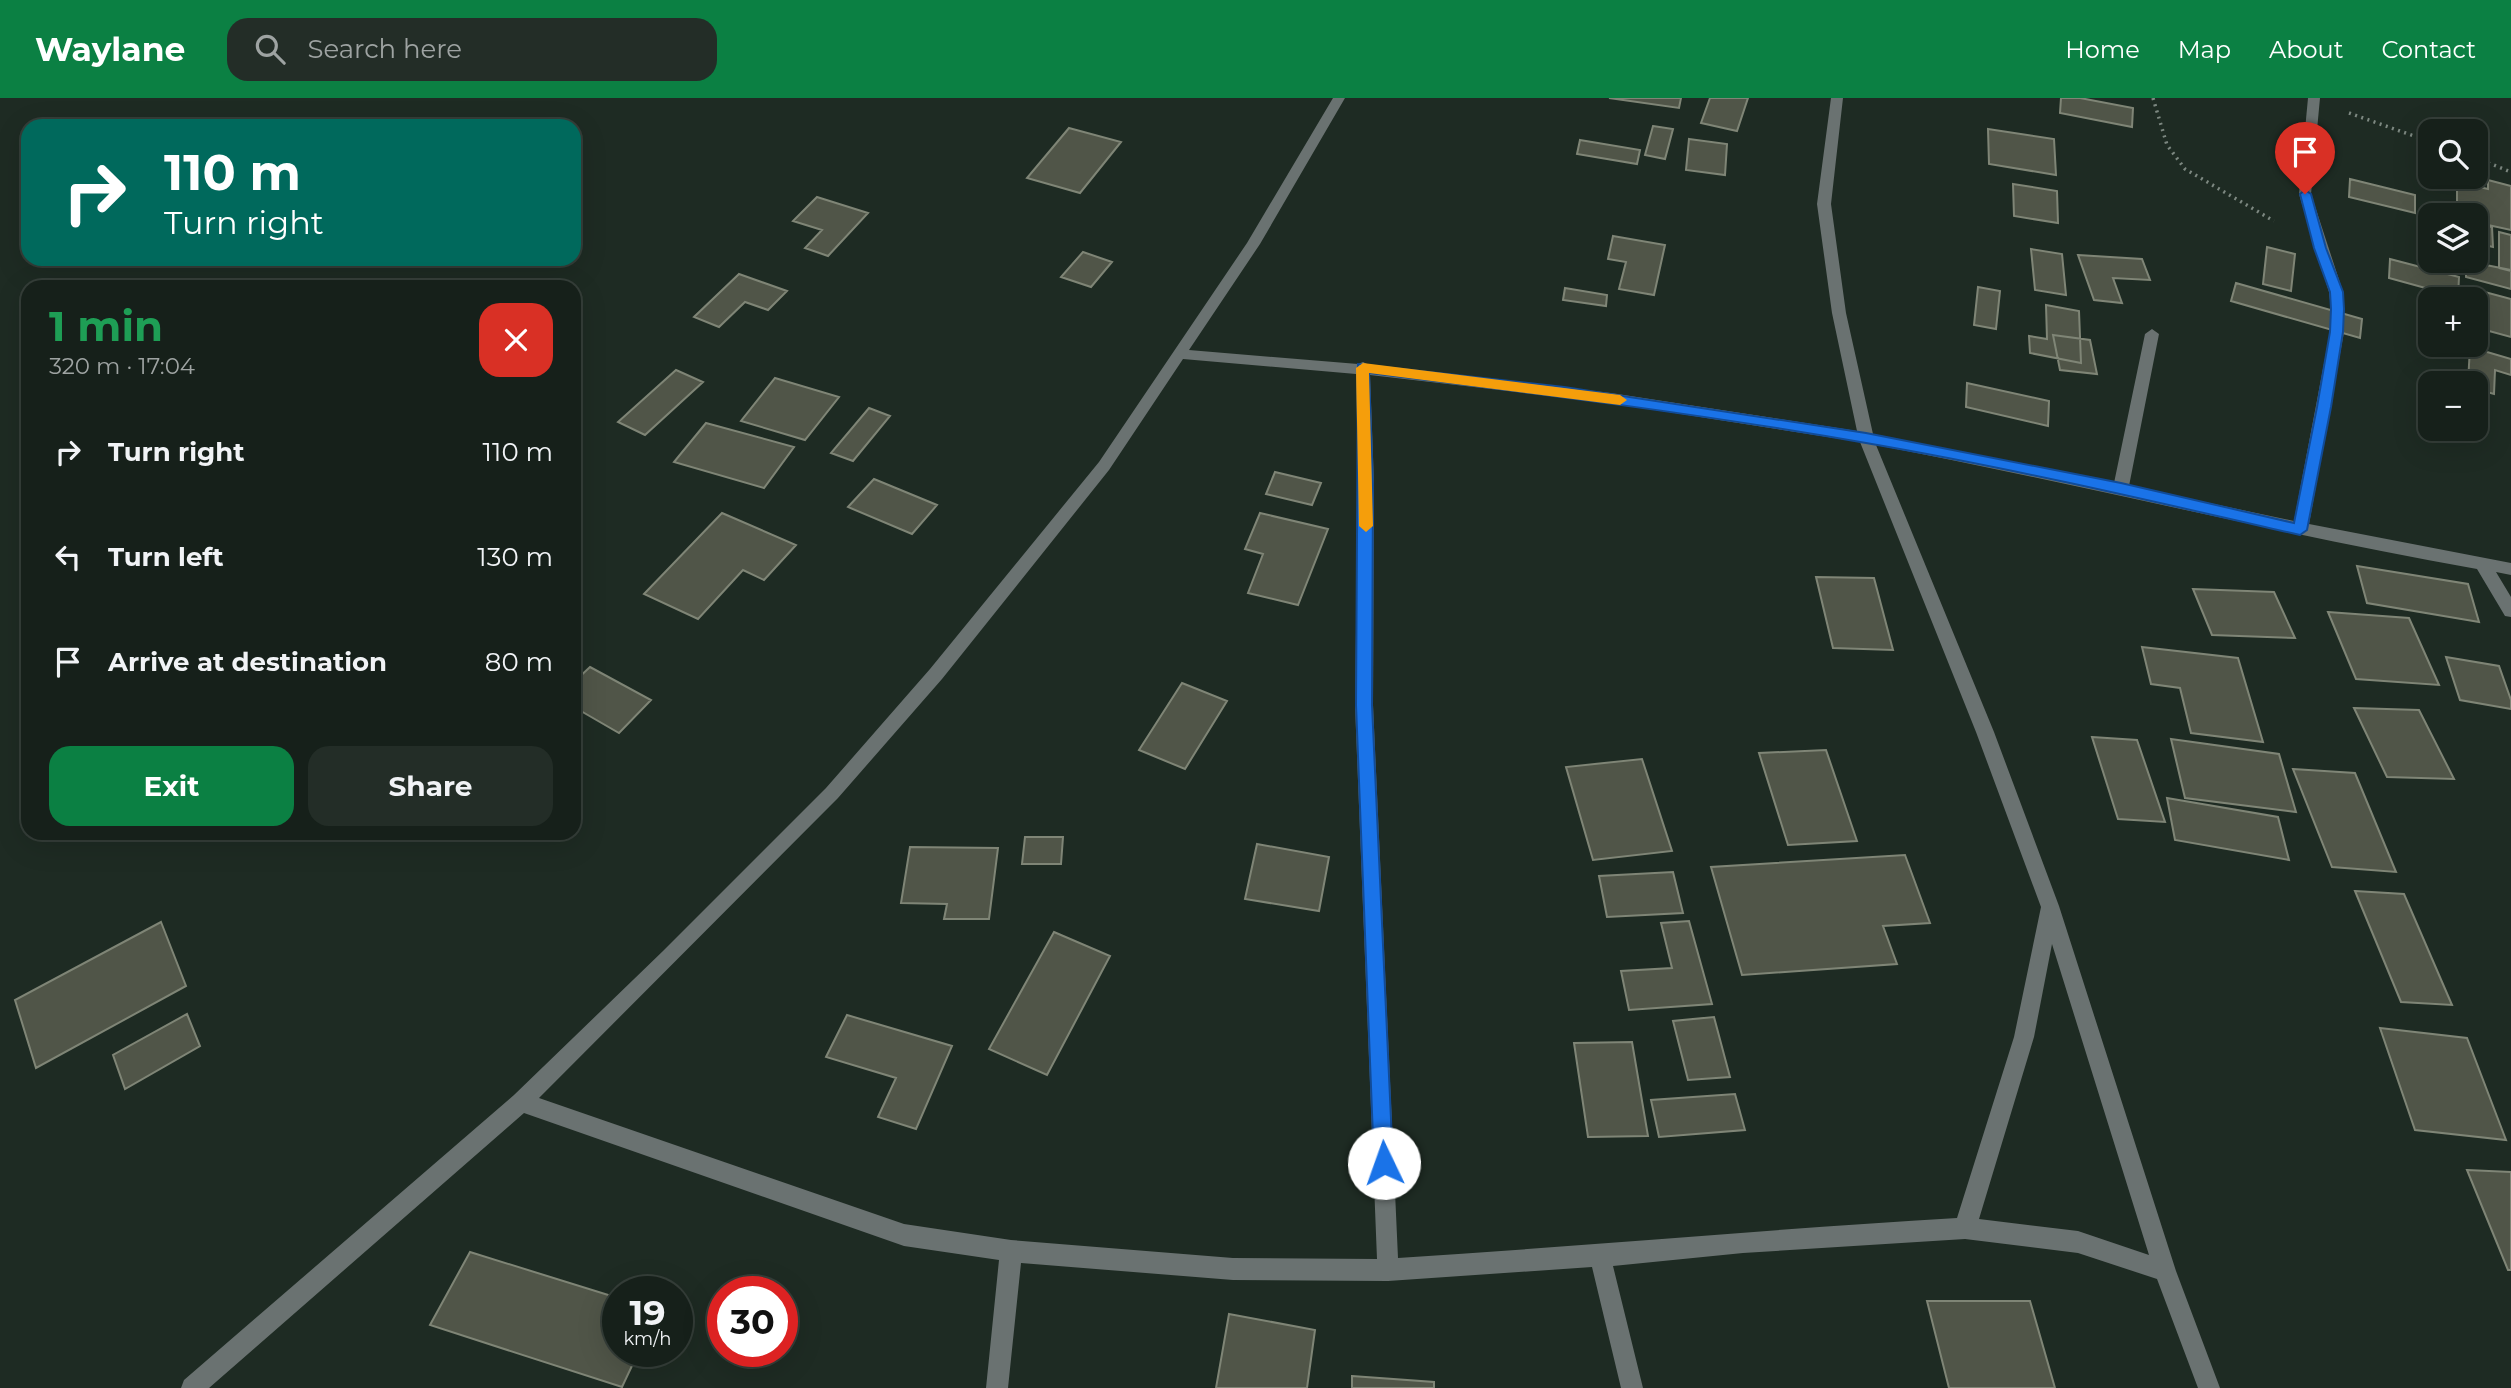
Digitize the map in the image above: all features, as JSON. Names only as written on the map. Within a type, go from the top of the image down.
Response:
[{"type":"street","points":[[192,1388],[208,1380],[521,1102],[670,957],[832,793],[936,674],[1104,466],[1253,244],[1339,98]]},
{"type":"street","points":[[1837,98],[1824,204],[1839,313],[1866,438],[1985,732],[2050,906],[2165,1271],[2209,1388]]},
{"type":"street","points":[[2300,530],[2337,332],[2336,292],[2305,194],[2314,99]]},
{"type":"street","points":[[2121,488],[2152,334]]},
{"type":"street","points":[[1181,354],[1363,368],[1564,392],[1866,438],[2121,488],[2300,530],[2511,569]]},
{"type":"street","points":[[1363,368],[1366,484],[1364,705],[1388,1270]]},
{"type":"street","points":[[2483,565],[2511,611]]},
{"type":"street","points":[[1965,1228],[2024,1037],[2050,906]]},
{"type":"street","points":[[521,1102],[904,1235],[1011,1251],[1233,1269],[1388,1270],[1600,1256],[1743,1242],[1965,1228],[2078,1242],[2165,1271]]},
{"type":"street","points":[[997,1388],[1011,1251]]},
{"type":"street","points":[[1600,1256],[1632,1388]]},
{"type":"path","points":[[2153,98],[2167,145],[2185,169],[2320,248]]},
{"type":"path","points":[[2314,99],[2418,137]]},
{"type":"path","points":[[2488,163],[2511,172]]},
{"type":"building","points":[[1609,98],[1681,98],[1679,108]]},
{"type":"building","points":[[1710,98],[1748,98],[1737,131],[1701,123]]},
{"type":"building","points":[[2061,98],[2080,98],[2133,108],[2132,127],[2060,113]]},
{"type":"building","points":[[1653,126],[1673,129],[1665,159],[1645,155]]},
{"type":"building","points":[[1069,128],[1121,142],[1080,193],[1027,178]]},
{"type":"building","points":[[1988,129],[2054,139],[2056,175],[1989,164]]},
{"type":"building","points":[[1689,139],[1727,144],[1725,175],[1686,170]]},
{"type":"building","points":[[1580,140],[1640,150],[1637,164],[1577,154]]},
{"type":"building","points":[[2350,179],[2415,195],[2415,213],[2349,197]]},
{"type":"building","points":[[2488,180],[2511,186],[2511,230],[2488,225],[2488,203],[2457,203],[2457,189],[2488,189]]},
{"type":"building","points":[[2013,184],[2057,191],[2058,223],[2014,216]]},
{"type":"building","points":[[817,197],[868,213],[828,256],[805,248],[822,230],[793,221]]},
{"type":"building","points":[[2488,226],[2492,227],[2493,247],[2488,246]]},
{"type":"building","points":[[2499,232],[2511,235],[2511,271],[2499,268]]},
{"type":"building","points":[[1613,236],[1665,245],[1654,295],[1619,289],[1626,262],[1608,259]]},
{"type":"building","points":[[2267,247],[2295,254],[2291,291],[2263,284]]},
{"type":"building","points":[[2031,249],[2062,254],[2066,295],[2035,290]]},
{"type":"building","points":[[1083,252],[1112,262],[1091,287],[1061,277]]},
{"type":"building","points":[[2078,255],[2142,259],[2150,280],[2113,278],[2122,303],[2094,300]]},
{"type":"building","points":[[2390,259],[2418,266],[2418,273],[2444,273],[2459,277],[2458,287],[2422,287],[2389,278]]},
{"type":"building","points":[[2488,265],[2511,270],[2511,289],[2466,277],[2466,273],[2488,273]]},
{"type":"building","points":[[739,274],[787,291],[768,310],[745,302],[719,327],[694,317]]},
{"type":"building","points":[[2236,283],[2362,319],[2360,338],[2231,301]]},
{"type":"building","points":[[1978,287],[2000,291],[1996,329],[1974,325]]},
{"type":"building","points":[[1565,288],[1607,295],[1606,306],[1563,300]]},
{"type":"building","points":[[2488,293],[2511,299],[2511,337],[2488,331]]},
{"type":"building","points":[[2046,305],[2079,311],[2081,363],[2030,353],[2029,336],[2047,339]]},
{"type":"building","points":[[2053,335],[2090,340],[2097,374],[2060,370]]},
{"type":"building","points":[[2488,352],[2511,359],[2511,375],[2495,370],[2494,394],[2488,392],[2488,371],[2469,371],[2469,357],[2488,357]]},
{"type":"building","points":[[676,370],[703,382],[645,435],[618,422]]},
{"type":"building","points":[[775,378],[839,397],[805,440],[741,421]]},
{"type":"building","points":[[1967,383],[2049,401],[2048,426],[1966,407]]},
{"type":"building","points":[[869,408],[890,416],[853,461],[831,453]]},
{"type":"building","points":[[706,423],[794,447],[764,488],[674,462]]},
{"type":"building","points":[[1275,472],[1321,483],[1312,505],[1266,494]]},
{"type":"building","points":[[874,479],[937,505],[912,534],[848,507]]},
{"type":"building","points":[[722,513],[796,545],[764,580],[743,570],[698,619],[644,594]]},
{"type":"building","points":[[1260,513],[1328,529],[1298,605],[1248,593],[1263,554],[1245,549]]},
{"type":"building","points":[[2357,566],[2468,584],[2479,622],[2367,603]]},
{"type":"building","points":[[1816,577],[1874,578],[1893,650],[1833,648]]},
{"type":"building","points":[[2193,589],[2274,592],[2295,638],[2212,635]]},
{"type":"building","points":[[2328,612],[2409,618],[2439,685],[2356,679]]},
{"type":"building","points":[[2142,647],[2238,658],[2263,742],[2191,733],[2180,688],[2151,684]]},
{"type":"building","points":[[2446,657],[2499,666],[2511,700],[2511,709],[2460,700]]},
{"type":"building","points":[[590,667],[651,700],[619,733],[581,711],[581,675]]},
{"type":"building","points":[[1182,683],[1227,701],[1185,769],[1139,750]]},
{"type":"building","points":[[2354,708],[2419,710],[2454,779],[2387,777]]},
{"type":"building","points":[[2092,737],[2137,740],[2165,822],[2118,819]]},
{"type":"building","points":[[2171,739],[2279,754],[2296,812],[2185,798]]},
{"type":"building","points":[[1826,750],[1857,841],[1788,845],[1759,753]]},
{"type":"building","points":[[1642,759],[1672,851],[1593,860],[1566,767]]},
{"type":"building","points":[[2293,769],[2355,773],[2396,872],[2332,867]]},
{"type":"building","points":[[2167,798],[2278,817],[2289,860],[2175,840]]},
{"type":"building","points":[[1025,837],[1063,837],[1061,864],[1022,864]]},
{"type":"building","points":[[1257,844],[1329,857],[1319,911],[1245,899]]},
{"type":"building","points":[[910,847],[998,848],[989,919],[944,919],[947,904],[901,903]]},
{"type":"building","points":[[1905,855],[1930,923],[1883,926],[1897,964],[1742,975],[1711,867]]},
{"type":"building","points":[[1673,872],[1683,913],[1607,917],[1599,876]]},
{"type":"building","points":[[2355,891],[2404,894],[2452,1005],[2401,1002]]},
{"type":"building","points":[[1689,921],[1712,1004],[1629,1010],[1621,971],[1672,968],[1661,923]]},
{"type":"building","points":[[161,922],[186,986],[36,1068],[15,1000]]},
{"type":"building","points":[[1054,932],[1110,956],[1047,1075],[989,1049]]},
{"type":"building","points":[[187,1014],[200,1046],[125,1089],[113,1055]]},
{"type":"building","points":[[847,1015],[952,1046],[916,1129],[878,1117],[896,1078],[826,1057]]},
{"type":"building","points":[[1714,1017],[1730,1077],[1688,1080],[1673,1021]]},
{"type":"building","points":[[2380,1028],[2467,1038],[2506,1140],[2415,1130]]},
{"type":"building","points":[[1632,1042],[1648,1136],[1588,1137],[1574,1043]]},
{"type":"building","points":[[1735,1094],[1745,1130],[1659,1137],[1651,1100]]},
{"type":"building","points":[[2467,1170],[2511,1172],[2511,1270],[2508,1270]]},
{"type":"building","points":[[470,1252],[602,1293],[602,1367],[631,1367],[622,1387],[430,1325]]},
{"type":"building","points":[[1927,1301],[2030,1301],[2055,1388],[1949,1388]]},
{"type":"building","points":[[1229,1314],[1315,1330],[1307,1388],[1216,1388]]},
{"type":"building","points":[[1352,1376],[1434,1382],[1434,1388],[1352,1388]]},
{"type":"slow traffic","points":[[1366,526],[1363,368],[1620,400]]},
{"type":"route","points":[[1384,1163],[1364,705],[1366,484],[1363,368],[1564,392],[1866,438],[2121,488],[2300,530],[2337,332],[2338,309],[2336,292],[2305,194]]}]
